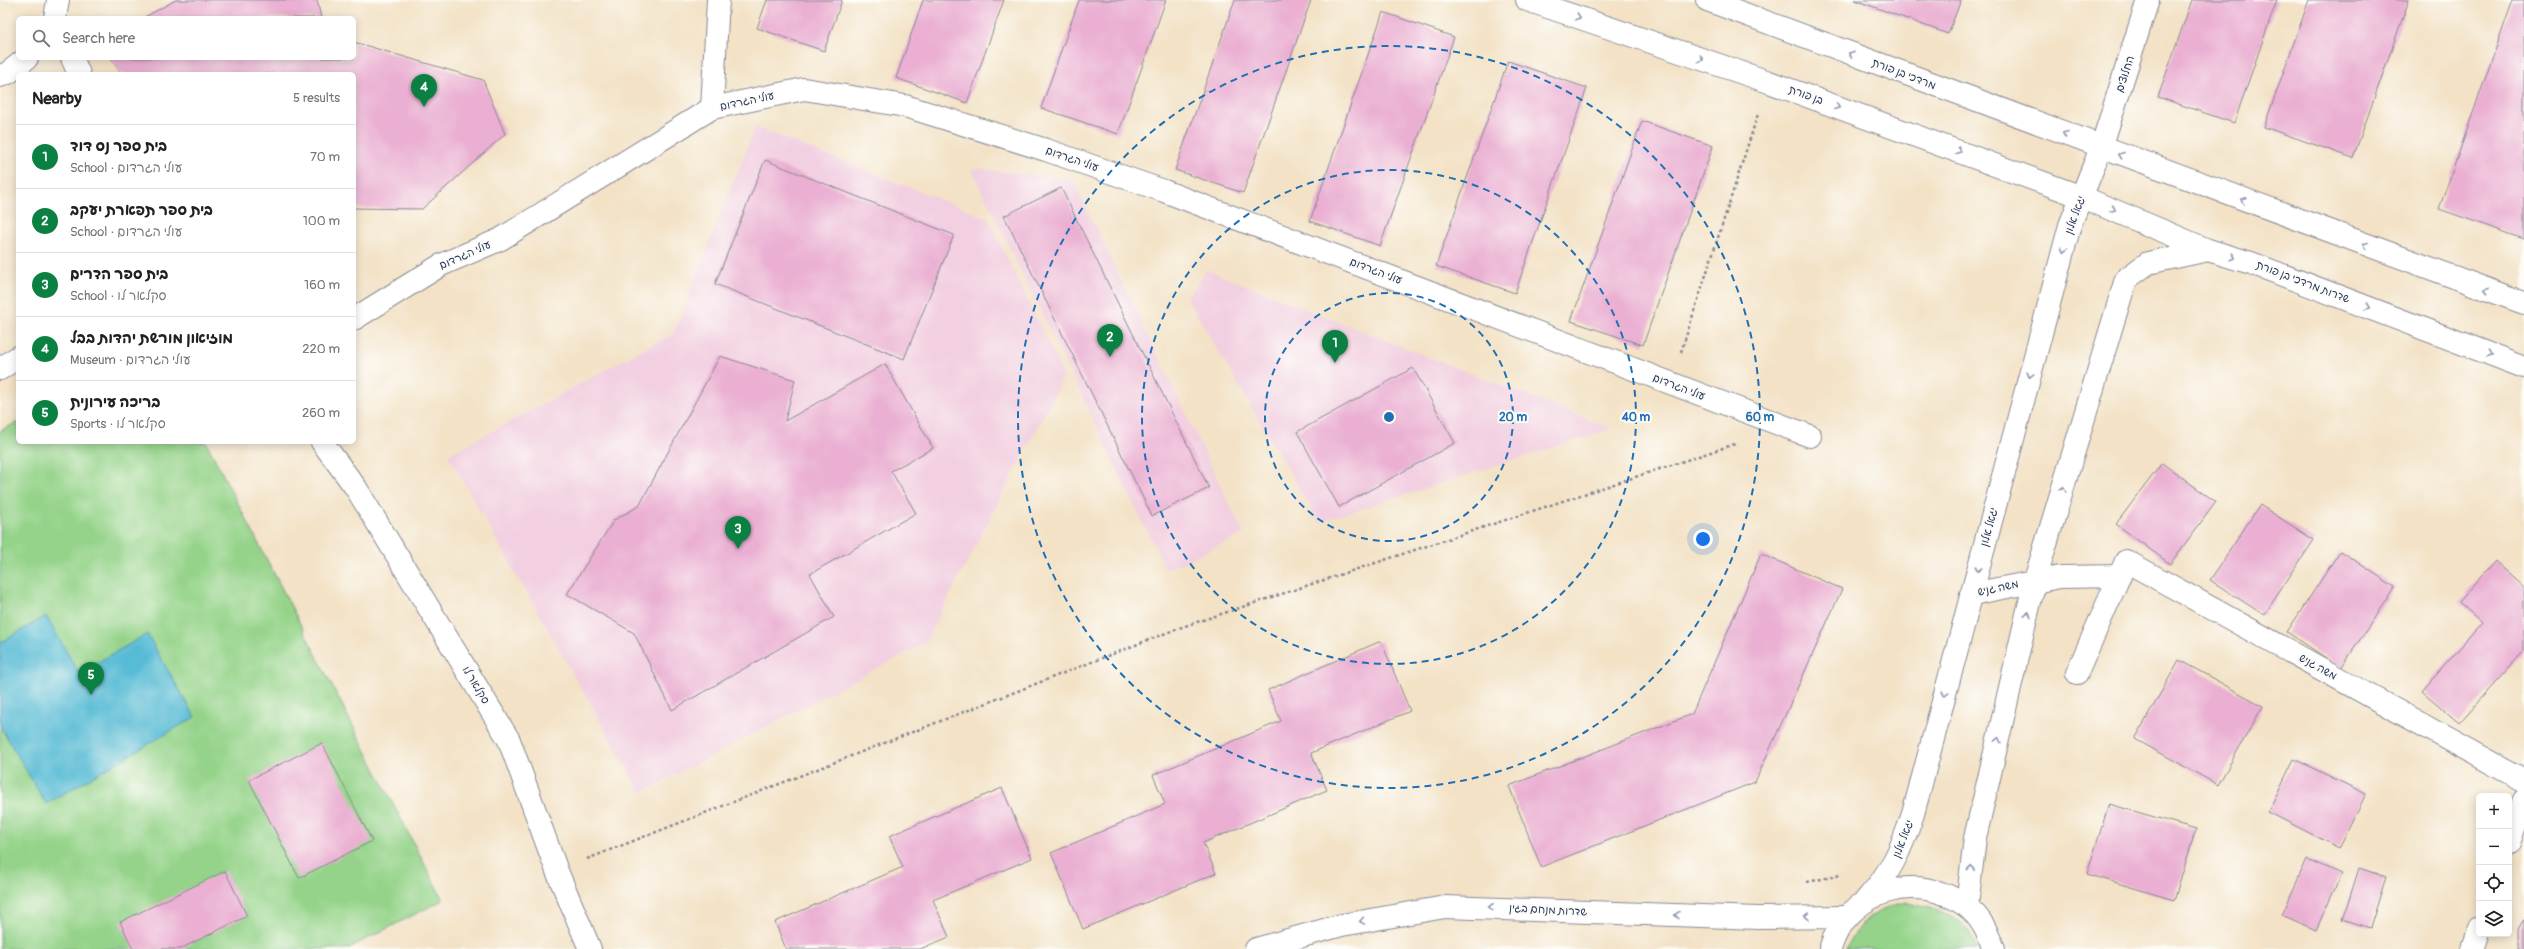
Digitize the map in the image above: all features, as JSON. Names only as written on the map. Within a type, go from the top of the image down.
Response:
[{"type":"street","points":[[54,16],[58,0]]},
{"type":"street","points":[[712,108],[718,0]]},
{"type":"street","name":"בן פורת","points":[[1527,0],[1769,82],[2082,197]]},
{"type":"street","name":"מרדכי בן פורת","points":[[1707,0],[2101,148]]},
{"type":"street","name":"החלוצים","points":[[2101,148],[2148,0]]},
{"type":"street","points":[[9,78],[25,60]]},
{"type":"street","points":[[73,60],[78,72]]},
{"type":"street","name":"עולי הגרדום","points":[[356,318],[441,265],[501,239],[712,108],[804,89],[905,106],[1164,191],[1810,436]]},
{"type":"street","points":[[2101,148],[2524,303]]},
{"type":"street","name":"יגאל אלון","points":[[1866,900],[1883,880],[1903,844],[1972,594],[2068,232],[2101,148]]},
{"type":"street","name":"שדרות מרדכי בן פורת","points":[[2082,197],[2208,250],[2251,263],[2524,367]]},
{"type":"street","points":[[1967,906],[1975,838],[2035,580],[2126,279],[2148,263],[2208,250]]},
{"type":"street","points":[[0,369],[16,358]]},
{"type":"street","name":"סקלאר לו","points":[[323,444],[356,488],[509,740],[557,871],[590,949]]},
{"type":"street","name":"משה גניש","points":[[2077,673],[2126,561],[2524,781]]},
{"type":"street","name":"משה גניש","points":[[1972,594],[2035,580],[2060,577],[2120,576]]},
{"type":"street","points":[[2512,834],[2524,799]]},
{"type":"street","points":[[1830,949],[1833,939],[1846,917],[1866,900],[1890,890],[1917,886],[1944,892],[1967,906],[1986,927],[1994,949]]},
{"type":"street","name":"שדרות מנחם בגין","points":[[1256,949],[1288,945],[1342,925],[1445,907],[1758,918],[1795,916],[1846,917]]},
{"type":"street","points":[[2472,949],[2476,937]]},
{"type":"path","points":[[1670,383],[1769,82]]},
{"type":"path","points":[[557,871],[1179,628],[1785,427]]},
{"type":"path","points":[[1795,916],[1801,883],[1838,877],[1844,873]]},
{"type":"shaded area","points":[[755,127],[988,218],[1064,376],[925,643],[641,793],[448,455],[674,333]]},
{"type":"shaded area","points":[[971,168],[1072,179],[1244,534],[1166,570]]},
{"type":"shaded area","points":[[1207,270],[1612,429],[1319,522],[1187,298]]},
{"type":"green space","points":[[16,423],[16,444],[207,444],[443,900],[347,949],[0,949],[0,431]]},
{"type":"green space","points":[[1907,903],[1940,910],[1950,915],[1966,929],[1977,949],[1846,949],[1857,930],[1870,917],[1886,909]]},
{"type":"water","points":[[46,616],[79,673],[147,634],[195,717],[46,804],[0,726],[0,643]]},
{"type":"building","points":[[176,0],[317,0],[321,16],[147,16]]},
{"type":"building","points":[[767,0],[842,0],[824,51],[757,28]]},
{"type":"building","points":[[923,0],[1004,0],[967,103],[896,78]]},
{"type":"building","points":[[1079,0],[1166,0],[1118,134],[1041,108]]},
{"type":"building","points":[[1235,0],[1311,0],[1243,193],[1175,170]]},
{"type":"building","points":[[1855,0],[1961,0],[1948,34]]},
{"type":"building","points":[[2192,0],[2277,0],[2234,123],[2158,97]]},
{"type":"building","points":[[2309,0],[2409,0],[2353,158],[2264,127]]},
{"type":"building","points":[[2513,0],[2524,0],[2524,239],[2439,209]]},
{"type":"building","points":[[1383,12],[1454,37],[1380,246],[1310,221]]},
{"type":"building","points":[[356,43],[483,80],[505,134],[422,209],[356,208],[356,72],[120,72],[112,60],[356,60]]},
{"type":"building","points":[[1508,61],[1587,88],[1515,293],[1436,266]]},
{"type":"building","points":[[1642,121],[1713,146],[1643,345],[1571,321]]},
{"type":"building","points":[[765,160],[954,235],[904,359],[715,284]]},
{"type":"building","points":[[1061,188],[1209,488],[1152,516],[1004,216]]},
{"type":"building","points":[[720,356],[795,380],[785,421],[885,364],[933,448],[891,471],[916,513],[810,574],[834,617],[672,710],[634,633],[567,594],[614,520],[639,506]]},
{"type":"building","points":[[1413,368],[1455,443],[1339,507],[1297,432]]},
{"type":"building","points":[[2162,463],[2216,502],[2170,564],[2116,524]]},
{"type":"building","points":[[2260,505],[2314,540],[2264,615],[2210,580]]},
{"type":"building","points":[[2340,551],[2395,587],[2341,668],[2287,632]]},
{"type":"building","points":[[1761,554],[1842,589],[1755,782],[1541,867],[1509,786],[1692,714]]},
{"type":"building","points":[[2495,561],[2524,587],[2524,651],[2459,723],[2422,691],[2482,623],[2459,602]]},
{"type":"building","points":[[1381,641],[1410,711],[1311,753],[1327,790],[1203,843],[1216,873],[1083,929],[1051,853],[1165,804],[1153,775],[1281,721],[1268,690]]},
{"type":"building","points":[[2179,660],[2263,706],[2218,785],[2135,739]]},
{"type":"building","points":[[322,743],[372,841],[299,878],[249,780]]},
{"type":"building","points":[[2294,759],[2366,794],[2339,848],[2268,812]]},
{"type":"building","points":[[1002,788],[1032,858],[933,900],[949,937],[920,949],[786,949],[775,922],[903,867],[889,836]]},
{"type":"building","points":[[2109,804],[2196,829],[2174,900],[2087,874]]},
{"type":"building","points":[[2307,859],[2341,874],[2316,930],[2282,915]]},
{"type":"building","points":[[2359,868],[2386,877],[2370,928],[2343,919]]},
{"type":"building","points":[[225,871],[247,916],[180,949],[133,949],[120,922]]},
{"type":"building","points":[[2524,919],[2524,949],[2518,949],[2518,929]]},
{"type":"place","name":"מוזיאון מורשת יהדות בבל","points":[[424,107]]},
{"type":"place","name":"בית ספר תפארת יעקב","points":[[1110,357]]},
{"type":"place","name":"בית ספר נס דוד","points":[[1335,363]]},
{"type":"place","name":"בית ספר הדרים","points":[[738,549]]},
{"type":"place","name":"בריכה עירונית","points":[[91,695]]}]
